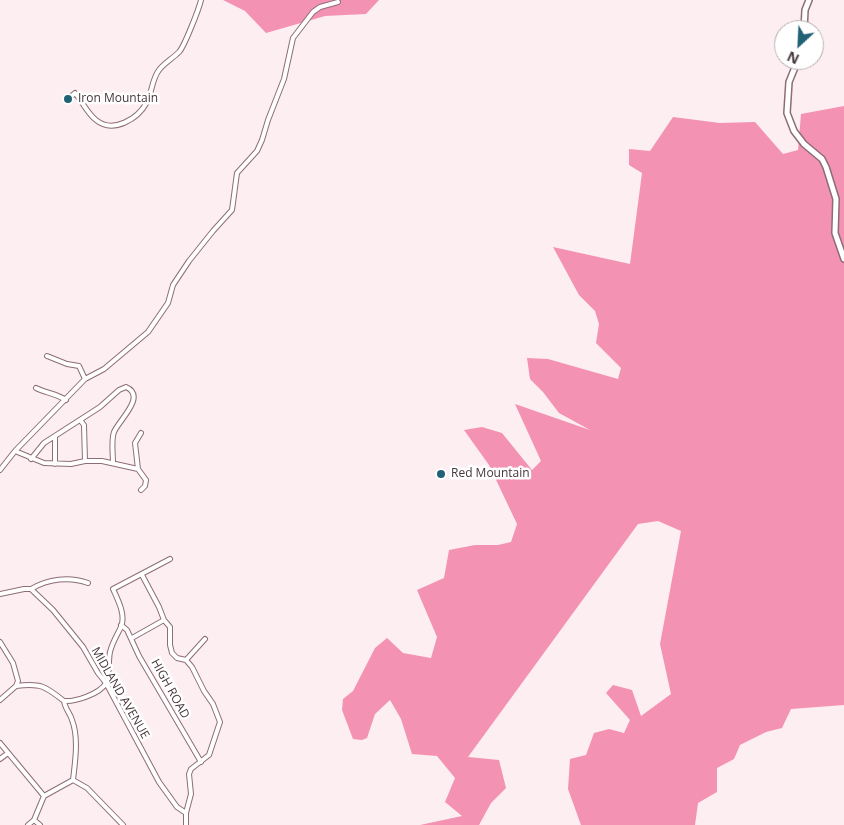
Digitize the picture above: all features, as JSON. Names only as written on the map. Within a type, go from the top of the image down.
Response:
[{"type":"street","points":[[68,99],[75,93],[97,121],[111,126],[121,124],[138,114],[146,104],[159,70],[180,52],[199,10],[201,0]]},
{"type":"street","points":[[804,20],[805,10],[810,0]]},
{"type":"street","points":[[0,470],[15,451],[85,379],[104,369],[148,332],[168,303],[173,285],[189,261],[212,231],[232,210],[237,173],[257,151],[262,140],[284,79],[293,38],[313,12],[320,7],[338,2]]},
{"type":"street","points":[[794,70],[789,82],[786,113],[794,131],[804,144],[822,159],[826,167],[836,199],[834,233],[844,259]]},
{"type":"street","points":[[47,356],[67,364],[79,366],[85,379]]},
{"type":"street","points":[[31,459],[44,443],[100,407],[119,390],[126,387],[134,394],[134,401],[113,433],[113,463]]},
{"type":"street","points":[[36,388],[47,394],[59,395],[66,400]]},
{"type":"street","points":[[80,420],[84,425],[85,461]]},
{"type":"street","points":[[141,434],[135,443],[138,469],[146,480],[141,490]]},
{"type":"street","points":[[55,436],[55,464]]},
{"type":"street","points":[[15,451],[44,463],[71,464],[85,461],[102,461],[138,469]]},
{"type":"street","points":[[0,459],[6,462]]},
{"type":"street","points":[[16,686],[32,684],[42,686],[64,702],[73,702],[100,690],[106,683],[110,653],[117,633],[122,626],[120,606],[113,589],[170,559]]},
{"type":"street","points":[[142,574],[164,620],[170,627],[172,653],[177,658],[186,660],[213,704],[220,726],[212,750],[189,774],[191,794],[186,813],[186,825]]},
{"type":"street","points":[[0,594],[31,589],[40,584],[57,580],[79,580],[88,583]]},
{"type":"street","name":"MIDLAND AVENUE","points":[[31,589],[67,626],[106,683],[159,782],[177,807],[186,813]]},
{"type":"street","points":[[132,638],[164,620]]},
{"type":"street","name":"HIGH ROAD","points":[[122,626],[132,638],[139,656],[201,762]]},
{"type":"street","points":[[186,660],[205,638]]},
{"type":"street","points":[[0,642],[13,663],[18,681],[16,686],[0,700]]},
{"type":"street","points":[[64,702],[72,719],[74,730],[75,763],[73,780]]},
{"type":"street","points":[[0,743],[17,761],[44,796]]},
{"type":"street","points":[[0,759],[8,753]]},
{"type":"street","points":[[28,825],[34,820],[44,796],[73,780]]},
{"type":"street","points":[[73,780],[87,788],[123,825]]},
{"type":"street","points":[[113,825],[115,818]]},
{"type":"street","points":[[34,820],[40,825]]},
{"type":"shaded area","points":[[223,0],[379,0],[366,14],[325,16],[266,33],[245,11]]},
{"type":"shaded area","points":[[844,106],[844,705],[791,709],[782,728],[766,732],[740,745],[734,759],[717,768],[717,792],[698,803],[695,825],[581,825],[568,789],[570,759],[586,755],[594,733],[609,729],[624,733],[630,720],[606,693],[613,685],[632,690],[641,716],[671,694],[660,644],[681,531],[658,521],[638,524],[468,757],[499,760],[506,788],[491,803],[479,825],[420,825],[462,816],[445,802],[455,778],[437,756],[412,754],[401,719],[390,700],[375,714],[367,738],[362,740],[353,739],[342,710],[343,699],[353,691],[375,648],[387,638],[403,653],[431,658],[437,637],[417,590],[444,578],[449,550],[475,545],[498,545],[511,542],[517,524],[489,465],[464,430],[482,427],[502,433],[532,470],[541,461],[515,404],[590,430],[559,413],[530,379],[527,358],[548,359],[618,379],[621,368],[596,343],[599,324],[595,311],[579,295],[553,247],[630,264],[642,173],[629,165],[629,149],[650,151],[673,117],[720,123],[755,122],[783,154],[798,150],[801,114]]},
{"type":"place","name":"Iron Mountain","points":[[68,99]]},
{"type":"place","name":"Red Mountain","points":[[441,474]]}]
